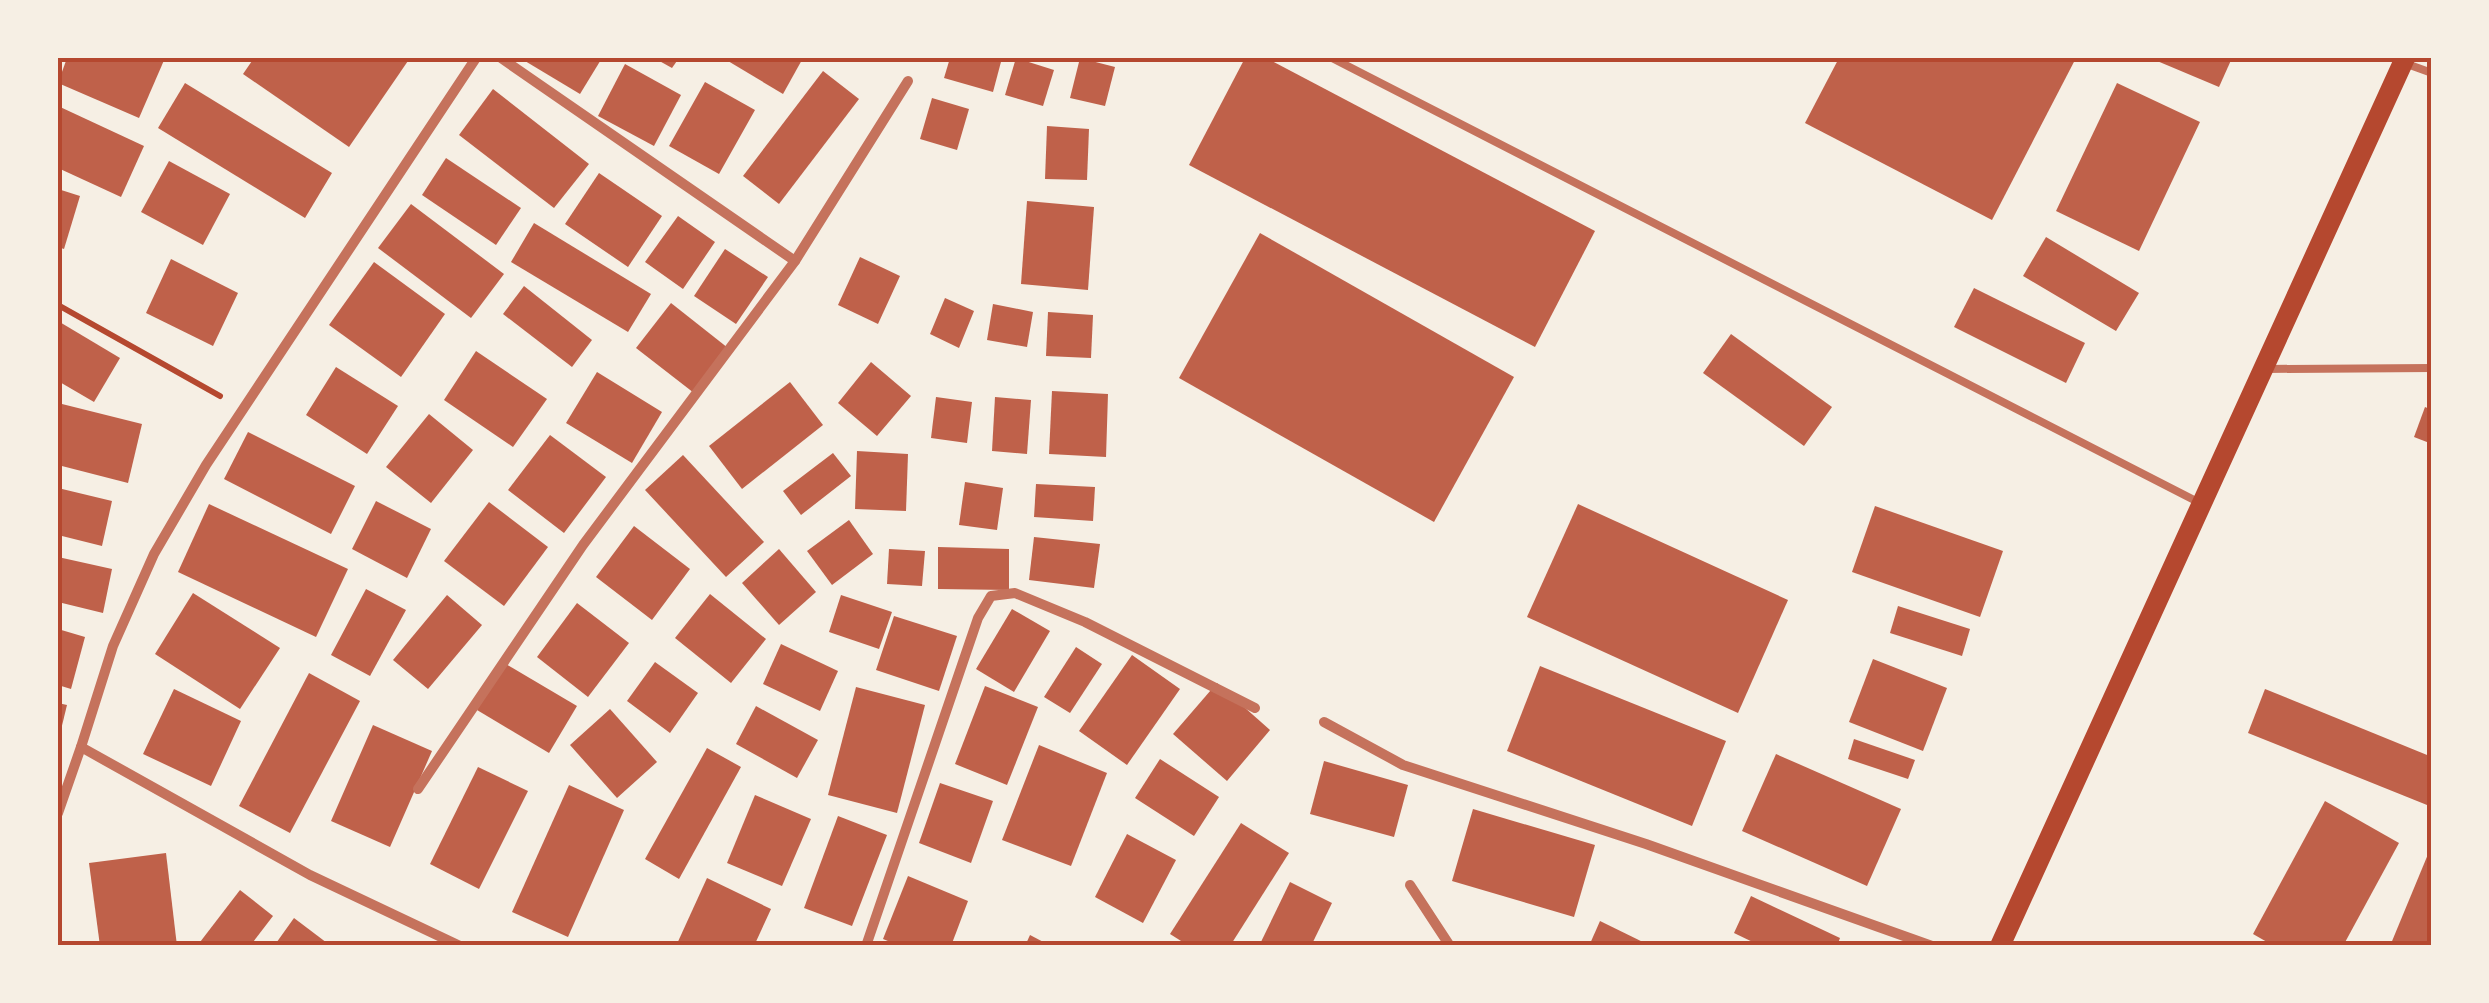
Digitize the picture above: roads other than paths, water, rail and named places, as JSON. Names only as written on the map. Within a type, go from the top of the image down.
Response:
[{"type":"main road","points":[[2000,946],[2404,60]]},
{"type":"street","points":[[58,813],[113,646],[154,554],[243,409],[476,58]]},
{"type":"street","points":[[502,58],[795,261]]},
{"type":"street","points":[[418,789],[583,545],[795,261],[908,81]]},
{"type":"street","points":[[866,946],[978,618],[991,596],[1015,594],[1085,622],[1255,708]]},
{"type":"street","points":[[1324,722],[1402,765],[1646,844],[1932,946]]},
{"type":"street","points":[[81,747],[243,840],[460,946]]},
{"type":"street","points":[[1410,885],[1450,946]]},
{"type":"lane","points":[[1332,58],[2204,505]]},
{"type":"lane","points":[[2404,60],[2432,73]]},
{"type":"lane","points":[[2262,369],[2432,368]]}]
